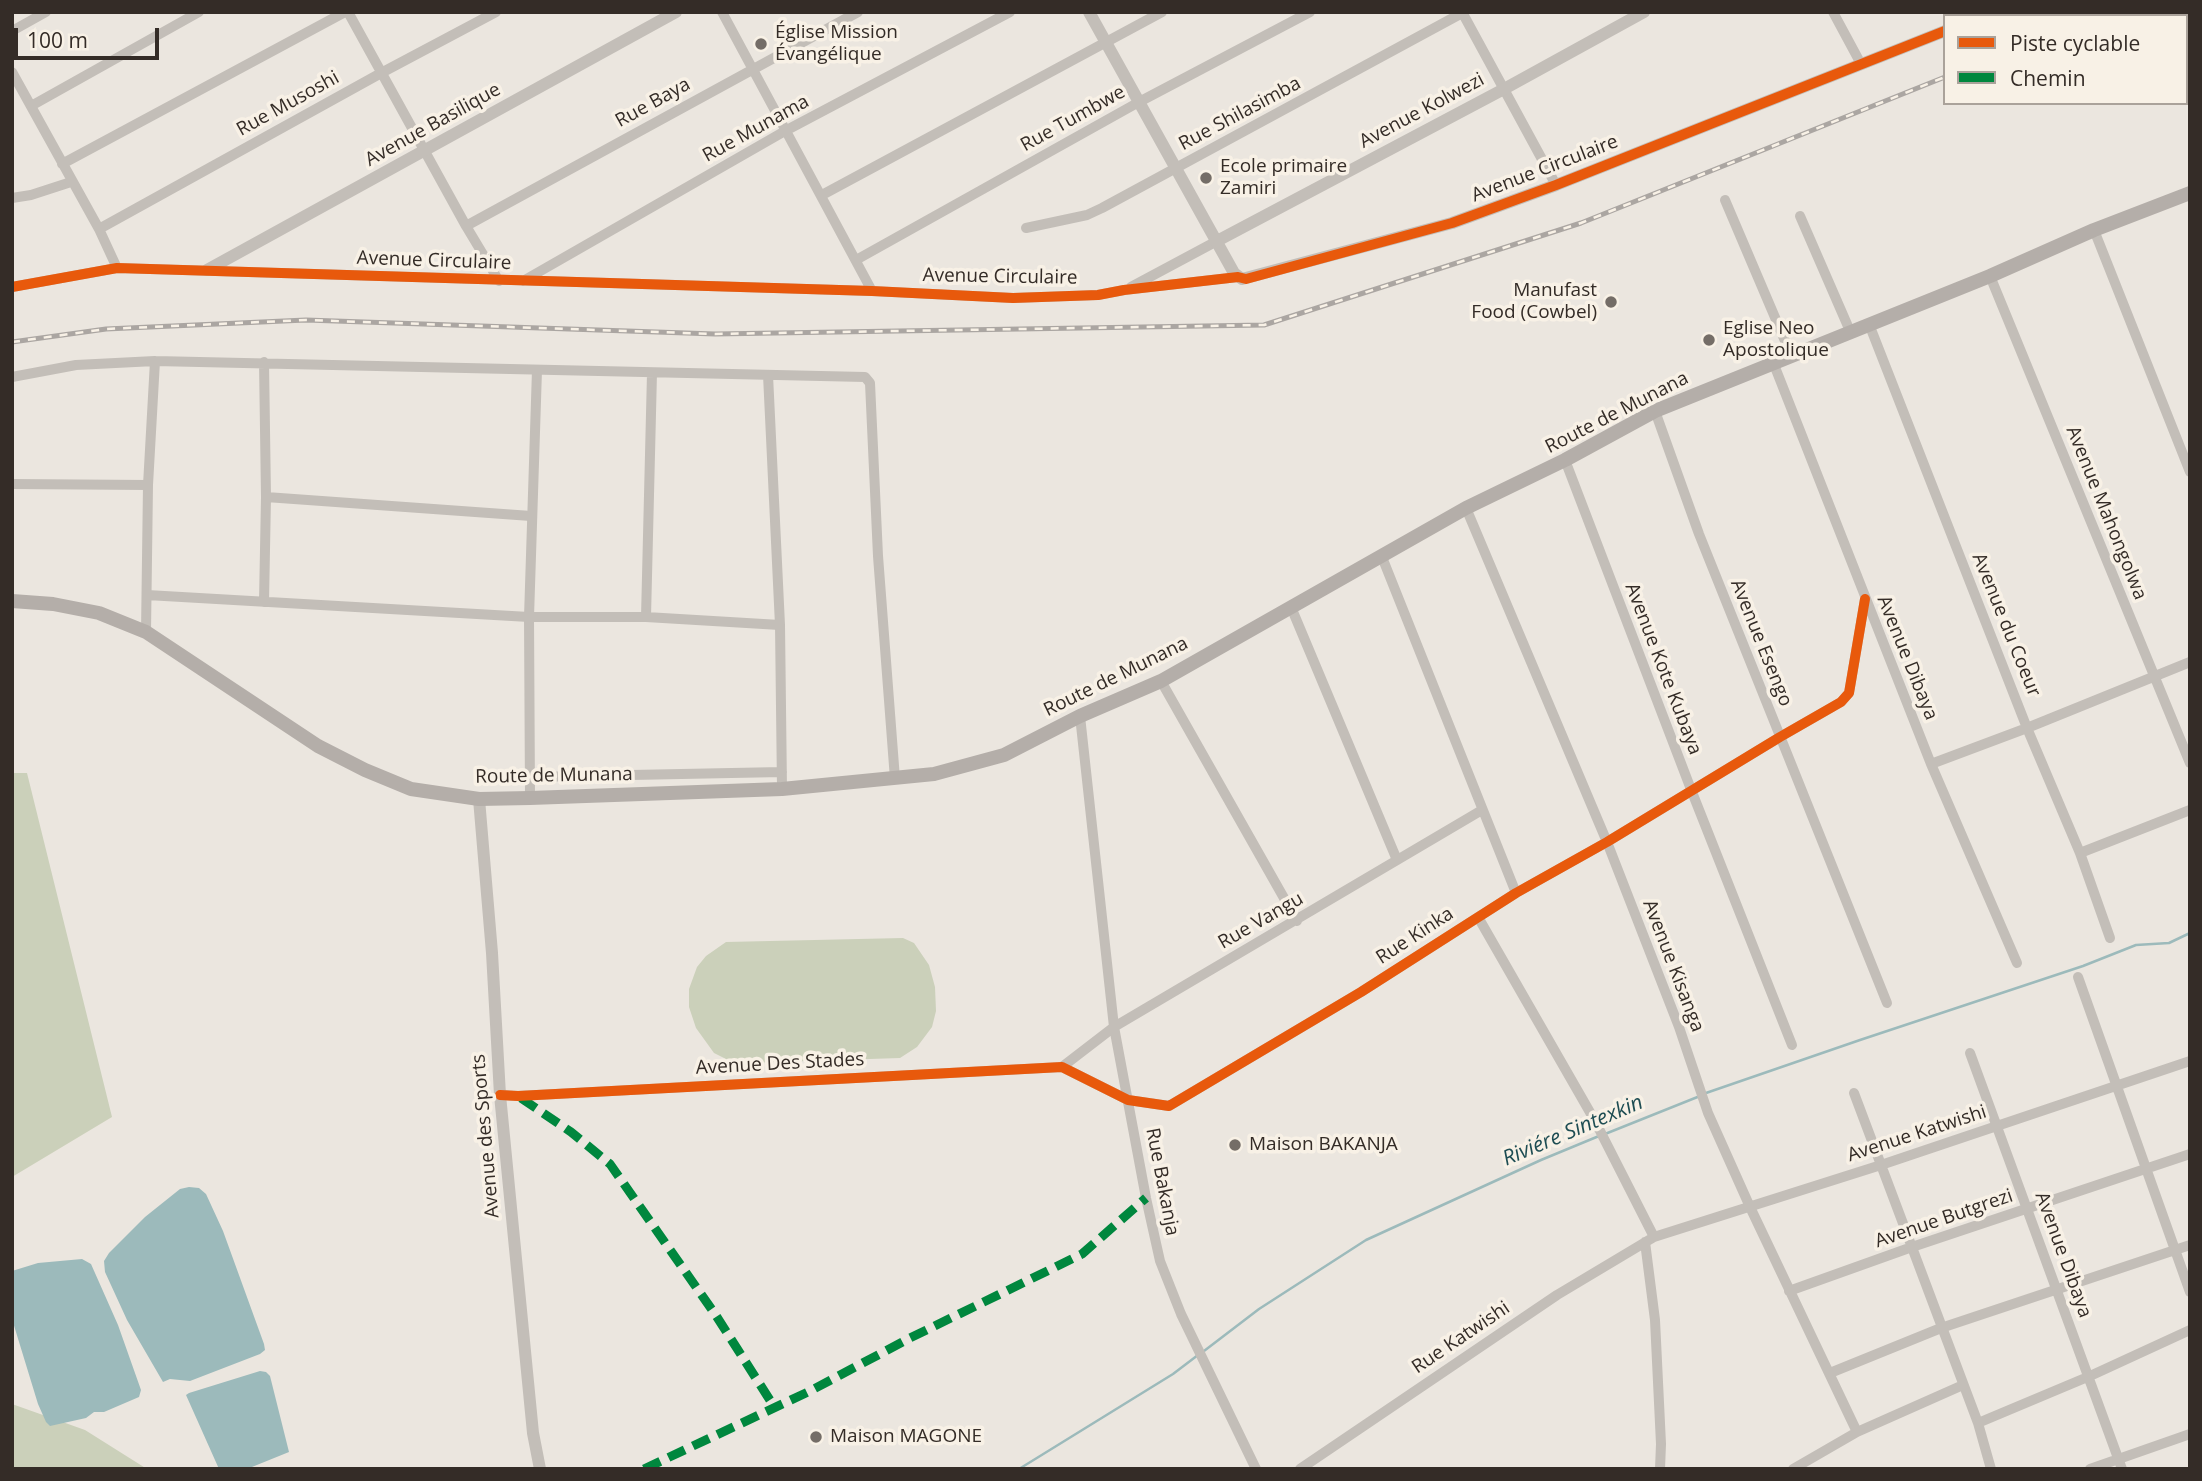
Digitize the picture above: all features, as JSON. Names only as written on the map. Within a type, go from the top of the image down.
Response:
[{"type":"main road","name":"Route de Munana","points":[[12,601],[53,604],[99,613],[146,632],[318,746],[411,789],[478,799],[530,798],[782,789],[934,774],[1004,755],[1080,716],[1161,681],[1466,508],[1566,460],[1655,411],[2190,193]]},
{"type":"street","points":[[12,31],[46,12]]},
{"type":"street","points":[[31,106],[199,12]]},
{"type":"street","points":[[62,164],[346,12],[383,72],[466,226],[499,281]]},
{"type":"street","name":"Rue Musoshi","points":[[99,229],[496,12]]},
{"type":"street","name":"Avenue Basilique","points":[[207,270],[676,12]]},
{"type":"street","points":[[722,12],[872,291]]},
{"type":"street","name":"Rue Baya","points":[[466,226],[858,12]]},
{"type":"street","name":"Rue Munama","points":[[522,281],[785,131],[1010,12]]},
{"type":"street","points":[[1089,12],[1238,277]]},
{"type":"street","points":[[822,195],[1162,12]]},
{"type":"street","name":"Rue Tumbwe","points":[[856,260],[1139,102],[1310,12]]},
{"type":"street","name":"Avenue Kolwezi","points":[[1217,241],[1644,12]]},
{"type":"street","points":[[1833,12],[1861,64]]},
{"type":"street","points":[[1463,13],[1556,185]]},
{"type":"street","name":"Rue Shilasimba","points":[[1026,228],[1087,215],[1463,13]]},
{"type":"street","name":"Avenue Circulaire","points":[[12,287],[117,268],[872,291],[1013,298],[1098,295],[1238,277],[1246,279],[1452,223],[1556,185],[1943,33]]},
{"type":"street","points":[[12,72],[16,86],[31,106],[99,229],[117,268]]},
{"type":"street","points":[[12,198],[71,182]]},
{"type":"street","points":[[1725,200],[1791,355]]},
{"type":"street","points":[[1800,216],[1850,331]]},
{"type":"street","points":[[2094,230],[2190,472]]},
{"type":"street","points":[[1124,290],[1217,241]]},
{"type":"street","name":"Avenue Mahongolwa","points":[[1990,276],[2190,763]]},
{"type":"street","name":"Avenue du Coeur","points":[[1869,324],[2027,728],[2080,853],[2110,939]]},
{"type":"street","points":[[146,632],[148,485],[155,361]]},
{"type":"street","points":[[12,377],[76,365],[155,361],[865,377],[870,383],[878,556],[894,779]]},
{"type":"street","points":[[264,362],[264,602]]},
{"type":"street","name":"Avenue Dibaya","points":[[1773,362],[1931,764],[2017,963]]},
{"type":"street","points":[[530,798],[529,617],[537,370]]},
{"type":"street","points":[[646,617],[652,373]]},
{"type":"street","points":[[768,375],[780,625],[782,789]]},
{"type":"street","name":"Avenue Esengo","points":[[1655,411],[1699,534],[1887,1003]]},
{"type":"street","name":"Avenue Kote Kubaya","points":[[1566,460],[1692,792],[1792,1045]]},
{"type":"street","points":[[12,484],[148,485]]},
{"type":"street","points":[[266,497],[531,516]]},
{"type":"street","name":"Avenue Kisanga","points":[[1466,508],[1607,842],[1679,1027],[1709,1113],[1750,1207],[1857,1432]]},
{"type":"street","points":[[1382,556],[1516,893]]},
{"type":"street","points":[[147,595],[529,617],[646,617],[780,625]]},
{"type":"street","name":"Rue Kinka","points":[[1062,1067],[1128,1100],[1159,1106],[1178,1102],[1362,992],[1516,893],[1607,842],[1841,702],[1849,693],[1865,598]]},
{"type":"street","points":[[1292,607],[1397,860]]},
{"type":"street","points":[[1931,764],[2190,662]]},
{"type":"street","points":[[1161,681],[1297,921]]},
{"type":"street","name":"Rue Bakanja","points":[[1080,716],[1114,1027],[1160,1261],[1181,1314],[1256,1469]]},
{"type":"street","points":[[530,777],[782,772]]},
{"type":"street","name":"Avenue des Sports","points":[[478,799],[492,953],[500,1095],[533,1433],[540,1469]]},
{"type":"street","name":"Rue Vangu","points":[[1062,1067],[1114,1027],[1482,810]]},
{"type":"street","points":[[2080,853],[2190,810]]},
{"type":"street","points":[[1478,917],[1588,1110],[1649,1240],[1661,1444],[1660,1469]]},
{"type":"street","points":[[2078,977],[2190,1292]]},
{"type":"street","name":"Avenue Dibaya","points":[[1970,1053],[2120,1464]]},
{"type":"street","name":"Avenue Katwishi","points":[[1649,1240],[2190,1061]]},
{"type":"street","name":"Avenue Des Stades","points":[[500,1095],[1062,1067]]},
{"type":"street","points":[[1854,1093],[1978,1423],[1991,1469]]},
{"type":"street","name":"Avenue Butgrezi","points":[[1789,1291],[2190,1154]]},
{"type":"street","name":"Rue Katwishi","points":[[1300,1469],[1557,1295],[1649,1240]]},
{"type":"street","points":[[1830,1373],[1941,1328],[2190,1245]]},
{"type":"street","points":[[1978,1423],[2190,1330]]},
{"type":"street","points":[[1793,1469],[1857,1432],[1963,1385]]},
{"type":"street","points":[[2090,1469],[2120,1464],[2190,1434]]},
{"type":"green space","points":[[12,773],[27,773],[112,1117],[12,1177]]},
{"type":"green space","points":[[903,938],[914,943],[929,965],[935,987],[936,1011],[932,1027],[917,1047],[900,1058],[748,1063],[730,1061],[714,1053],[696,1028],[689,1007],[689,989],[697,967],[706,956],[726,942]]},
{"type":"green space","points":[[12,1404],[85,1430],[147,1469],[12,1469]]},
{"type":"water","points":[[199,1188],[206,1194],[223,1231],[265,1350],[190,1381],[170,1379],[163,1382],[127,1320],[105,1272],[104,1261],[145,1217],[180,1189]]},
{"type":"water","points":[[82,1259],[91,1264],[118,1325],[141,1390],[139,1397],[104,1412],[94,1412],[86,1418],[50,1426],[38,1404],[12,1319],[12,1271],[38,1263]]},
{"type":"water","points":[[260,1371],[270,1376],[289,1452],[247,1469],[219,1469],[186,1395]]},
{"type":"waterway","name":"Riviére Sintexkin","points":[[1706,1093],[2083,966],[2136,945],[2169,943],[2190,933]]},
{"type":"waterway","name":"Riviére Sintexkin","points":[[1605,1134],[1700,1096]]},
{"type":"waterway","name":"Riviére Sintexkin","points":[[1204,1351],[1259,1309],[1366,1240],[1599,1136]]},
{"type":"waterway","name":"Riviére Sintexkin","points":[[1019,1469],[1173,1374],[1198,1355]]},
{"type":"railway","points":[[2118,14],[2123,12]]},
{"type":"railway","points":[[12,342],[106,329],[306,320],[715,334],[1264,325],[1581,223],[1943,78]]},
{"type":"marked path","points":[[521,1098],[571,1132],[610,1164],[715,1314],[775,1408]]},
{"type":"marked path","points":[[644,1469],[810,1391],[910,1338],[1082,1254],[1146,1198]]},
{"type":"cycle path","points":[[12,287],[117,268],[872,291],[1013,298],[1098,295],[1238,277],[1246,279],[1452,223],[1556,185],[1943,32]]},
{"type":"cycle path","points":[[500,1095],[1062,1067],[1128,1100],[1169,1106],[1361,992],[1516,893],[1607,842],[1841,702],[1849,693],[1865,599]]},
{"type":"place","name":"Église Mission Évangélique","points":[[761,44]]},
{"type":"place","name":"Ecole primaire Zamiri","points":[[1206,178]]},
{"type":"place","name":"Manufast Food (Cowbel)","points":[[1611,302]]},
{"type":"place","name":"Eglise Neo Apostolique","points":[[1709,340]]},
{"type":"place","name":"Maison BAKANJA","points":[[1235,1145]]},
{"type":"place","name":"Maison MAGONE","points":[[816,1437]]}]
